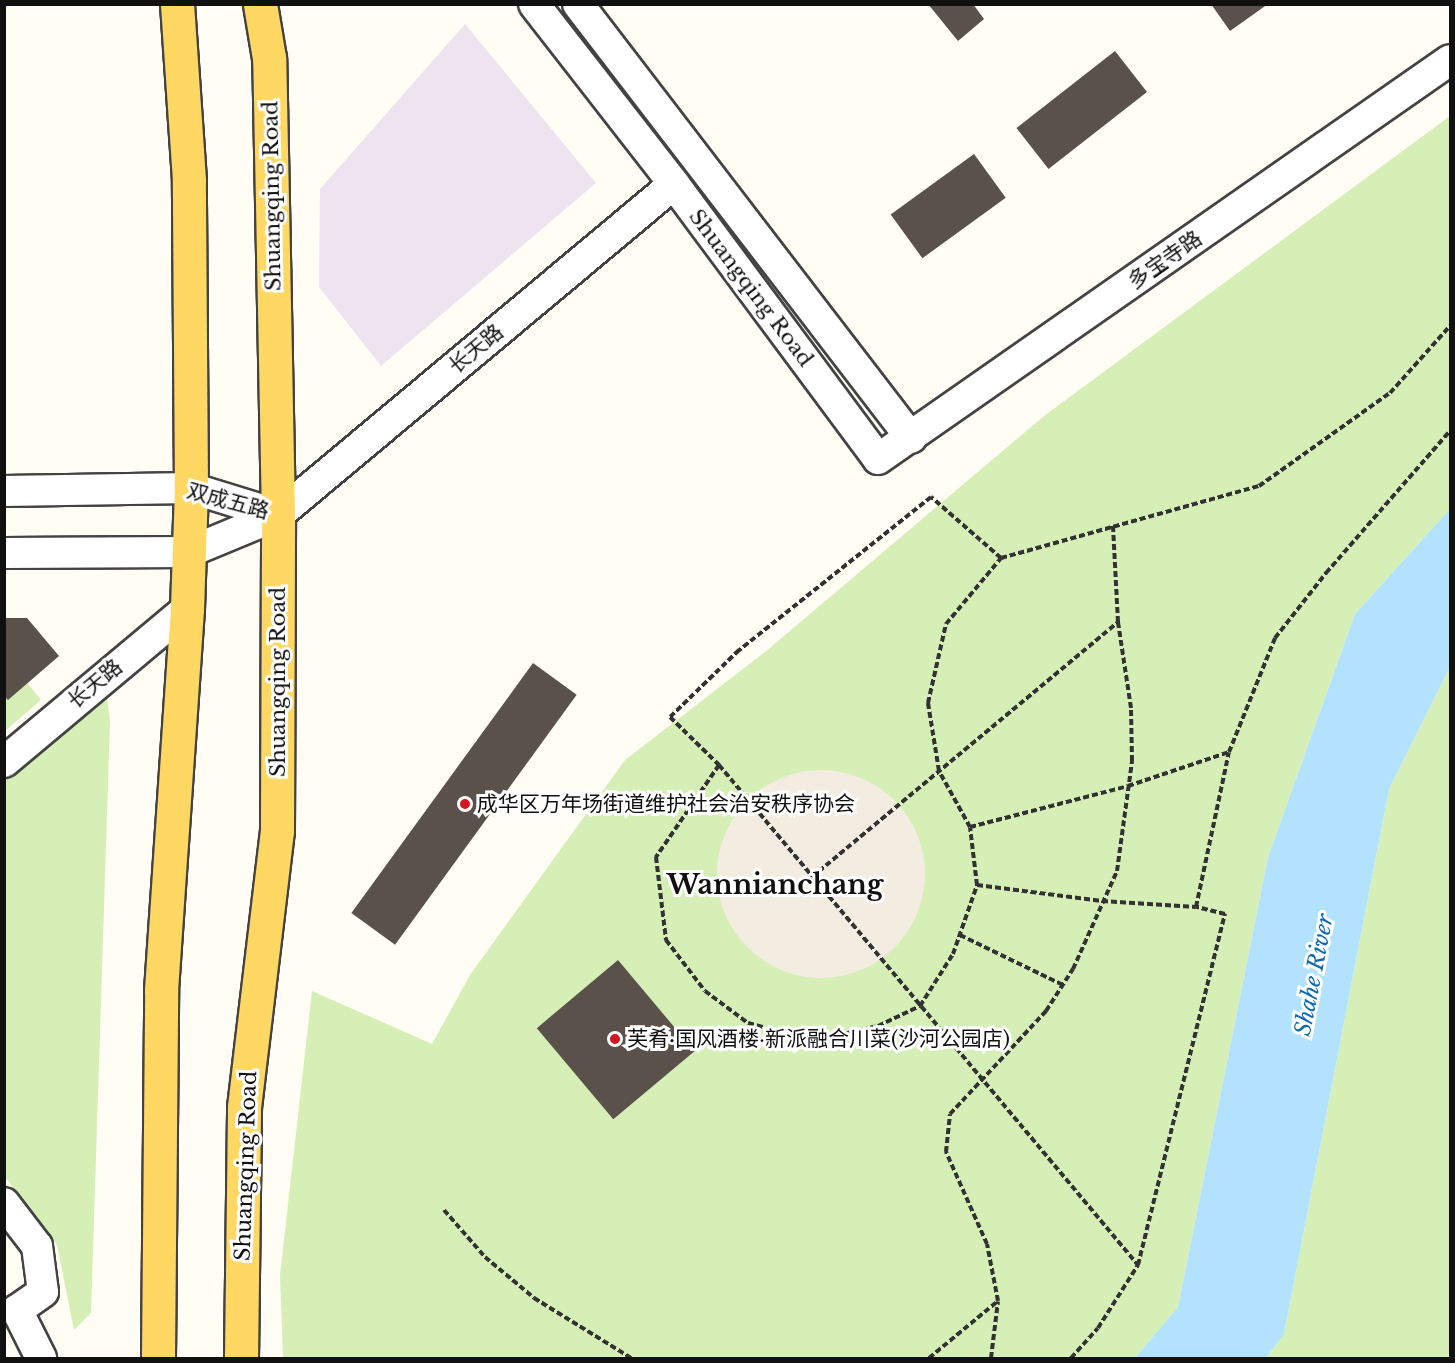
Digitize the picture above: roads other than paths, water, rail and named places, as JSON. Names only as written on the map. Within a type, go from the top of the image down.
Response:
[{"type":"main road","points":[[158,1359],[161,990],[186,609],[191,488],[189,180],[177,4]]},
{"type":"main road","name":"Shuangqing Road","points":[[241,1359],[244,1107],[277,831],[278,515],[269,58],[260,4]]},
{"type":"street","name":"Shuangqing Road","points":[[534,4],[674,184],[878,459]]},
{"type":"street","name":"Shuangqing Road","points":[[578,4],[911,438]]},
{"type":"street","name":"多宝寺路","points":[[878,459],[1450,60]]},
{"type":"street","name":"长天路","points":[[278,515],[674,184]]},
{"type":"street","name":"双成五路","points":[[4,491],[191,488],[278,515]]},
{"type":"street","name":"双成五路","points":[[4,553],[189,552],[278,515]]},
{"type":"street","name":"长天路","points":[[4,762],[186,609]]},
{"type":"street","points":[[4,1203],[37,1246],[43,1292],[17,1310],[41,1359]]},
{"type":"water","name":"Shahe River","points":[[1450,509],[1450,667],[1389,789],[1284,1334],[1266,1358],[1135,1358],[1178,1307],[1268,857],[1355,614]]},
{"type":"place","name":"成华区万年场街道维护社会治安秩序协会","points":[[465,804]]},
{"type":"place","name":"芙肴·国风酒楼·新派融合川菜(沙河公园店)","points":[[615,1039]]},
{"type":"district","name":"Wannianchang","points":[[775,885]]}]
